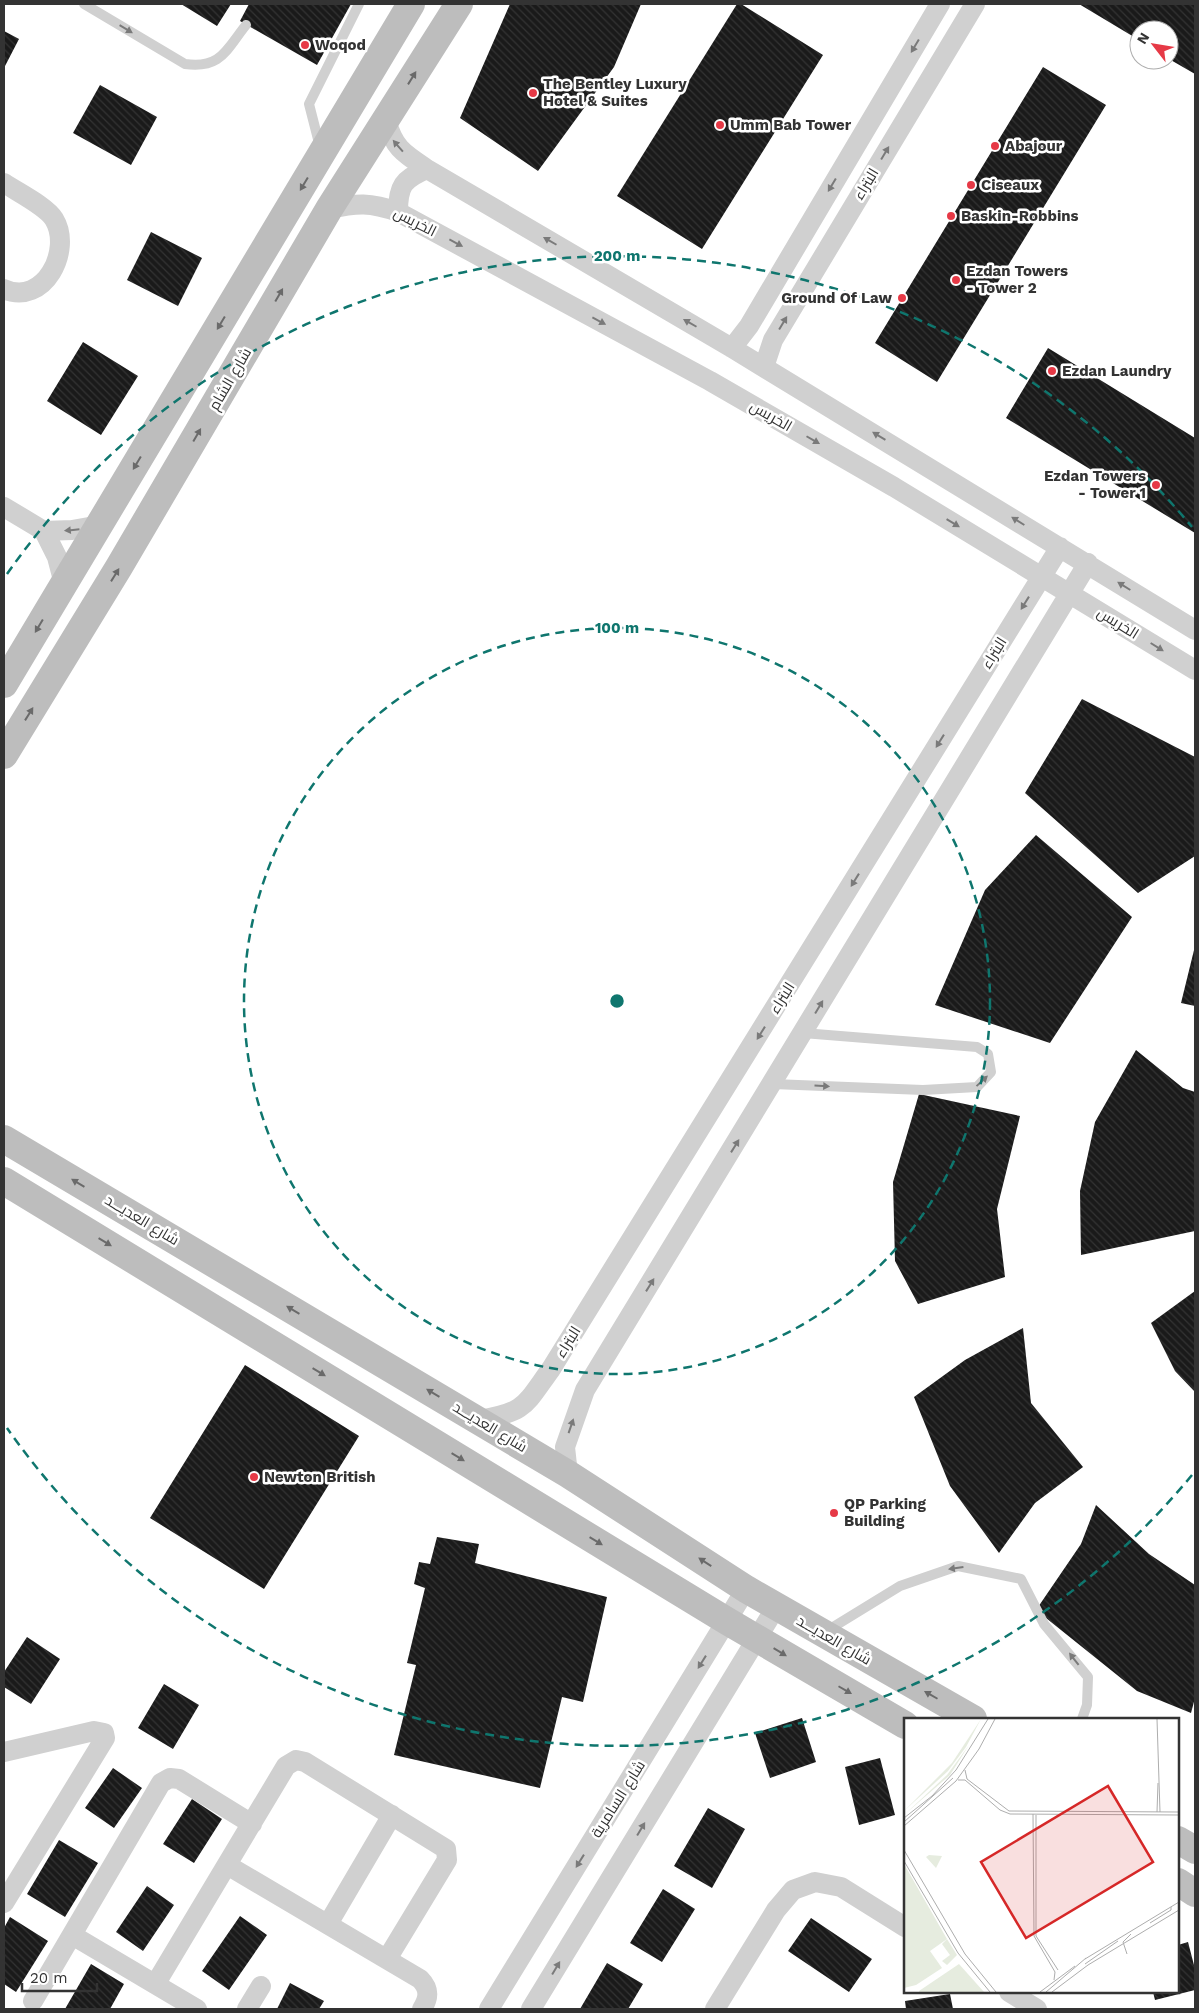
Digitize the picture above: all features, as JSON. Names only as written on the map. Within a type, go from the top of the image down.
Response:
[{"type":"street","points":[[4,684],[412,4]]},
{"type":"street","name":"شارع الشام","points":[[4,755],[120,567],[329,209],[459,4]]},
{"type":"street","name":"البتراء","points":[[732,348],[749,326],[940,4]]},
{"type":"street","name":"البتراء","points":[[764,367],[773,340],[974,4]]},
{"type":"street","points":[[386,120],[391,139],[406,155],[427,169],[764,367],[1195,630]]},
{"type":"street","points":[[398,212],[401,187],[413,174],[427,169]]},
{"type":"street","points":[[4,183],[53,216],[60,230],[61,247],[58,262],[46,279],[34,288],[10,292],[4,289]]},
{"type":"street","name":"الخريس","points":[[329,209],[358,203],[377,204],[398,212],[710,381],[894,487],[1195,670]]},
{"type":"street","points":[[4,507],[44,532],[57,556],[64,584]]},
{"type":"street","points":[[44,532],[100,525]]},
{"type":"street","name":"البتراء","points":[[479,1420],[504,1416],[525,1406],[551,1369],[1060,546]]},
{"type":"street","points":[[568,1474],[565,1447],[585,1390],[773,1084],[1088,563]]},
{"type":"street","name":"شارع العديـــد","points":[[4,1139],[479,1420],[568,1474],[776,1607],[971,1718]]},
{"type":"street","points":[[4,1181],[727,1621],[904,1724]]},
{"type":"street","name":"شارع السامرية","points":[[489,2009],[746,1589]]},
{"type":"street","points":[[531,2009],[776,1607]]},
{"type":"street","points":[[4,1752],[94,1732],[104,1734],[105,1738],[4,1903]]},
{"type":"street","points":[[156,1983],[286,1766],[296,1760],[304,1762],[444,1846],[448,1856],[387,1959]]},
{"type":"street","points":[[33,2001],[159,1787],[165,1780],[179,1779],[252,1824]]},
{"type":"street","points":[[328,1924],[392,1815]]},
{"type":"street","points":[[1179,1841],[1195,1850]]},
{"type":"street","points":[[227,1865],[387,1959],[424,1983],[428,1993],[422,2009]]},
{"type":"street","points":[[715,2009],[776,1910],[793,1890],[815,1882],[841,1887],[904,1926]]},
{"type":"street","points":[[1179,1883],[1195,1893]]},
{"type":"street","points":[[72,1935],[198,2009]]},
{"type":"street","points":[[247,2009],[261,1986]]},
{"type":"street","points":[[1011,1993],[1035,2009]]},
{"type":"lane","points":[[84,4],[185,64],[203,66],[218,60],[246,25]]},
{"type":"lane","points":[[319,158],[320,144],[310,104],[359,4]]},
{"type":"lane","points":[[773,1084],[923,1090],[950,1089],[977,1087],[991,1072],[988,1054],[978,1047],[803,1033]]},
{"type":"lane","points":[[823,1633],[900,1586],[958,1566],[1021,1580],[1044,1624],[1088,1677],[1087,1706],[1082,1718]]},
{"type":"building","points":[[181,4],[231,4],[217,26]]},
{"type":"building","name":"Woqod","points":[[249,4],[351,4],[317,65],[240,21]]},
{"type":"building","name":"The Bentley Luxury Hotel & Suites","points":[[510,4],[641,4],[614,67],[538,171],[460,118]]},
{"type":"building","name":"Umm Bab Tower","points":[[737,4],[741,4],[823,55],[702,249],[617,196]]},
{"type":"building","points":[[1079,4],[1195,4],[1195,74],[1179,65],[1179,20],[1129,20],[1129,34]]},
{"type":"building","points":[[4,31],[19,39],[4,68]]},
{"type":"building","name":"Ezdan Towers - Tower 2","points":[[1043,67],[1106,105],[937,382],[875,343]]},
{"type":"building","points":[[100,85],[157,117],[131,165],[73,133]]},
{"type":"building","points":[[151,232],[202,258],[178,306],[127,280]]},
{"type":"building","points":[[83,342],[138,376],[101,435],[47,401]]},
{"type":"building","name":"Ezdan Towers - Tower 1","points":[[1048,348],[1195,438],[1195,533],[1006,418]]},
{"type":"building","points":[[1082,699],[1195,757],[1195,856],[1138,893],[1025,793]]},
{"type":"building","points":[[1036,835],[1132,917],[1050,1043],[935,1005],[985,890]]},
{"type":"building","points":[[1195,946],[1195,1006],[1181,1003]]},
{"type":"building","points":[[1136,1050],[1183,1088],[1195,1092],[1195,1231],[1081,1255],[1080,1191],[1095,1122]]},
{"type":"building","points":[[919,1094],[1020,1116],[997,1209],[1005,1277],[918,1304],[895,1261],[893,1182]]},
{"type":"building","points":[[1195,1291],[1195,1392],[1175,1371],[1151,1323]]},
{"type":"building","points":[[1023,1328],[1031,1403],[1083,1467],[1035,1503],[999,1553],[950,1486],[914,1397],[965,1360]]},
{"type":"building","name":"Newton British","points":[[245,1365],[359,1436],[264,1589],[150,1518]]},
{"type":"building","points":[[1096,1505],[1149,1554],[1195,1585],[1195,1698],[1191,1713],[1137,1691],[1036,1610],[1081,1544]]},
{"type":"building","points":[[437,1537],[479,1544],[475,1563],[607,1597],[583,1702],[562,1697],[540,1788],[394,1755],[416,1665],[407,1663],[425,1588],[414,1584],[419,1562],[430,1564]]},
{"type":"building","points":[[27,1637],[60,1659],[31,1704],[4,1687],[4,1672]]},
{"type":"building","points":[[164,1684],[199,1705],[173,1749],[138,1728]]},
{"type":"building","points":[[802,1718],[816,1762],[770,1778],[755,1733]]},
{"type":"building","points":[[880,1758],[895,1815],[859,1825],[845,1767]]},
{"type":"building","points":[[113,1768],[142,1788],[114,1828],[85,1808]]},
{"type":"building","points":[[192,1799],[222,1819],[194,1863],[163,1844]]},
{"type":"building","points":[[708,1808],[745,1829],[712,1888],[674,1866]]},
{"type":"building","points":[[59,1840],[98,1863],[65,1917],[27,1894]]},
{"type":"building","points":[[147,1886],[174,1905],[143,1951],[116,1932]]},
{"type":"building","points":[[663,1889],[695,1909],[662,1962],[630,1943]]},
{"type":"building","points":[[240,1916],[267,1935],[229,1990],[202,1971]]},
{"type":"building","points":[[10,1917],[48,1941],[16,1992],[4,1984],[4,1928]]},
{"type":"building","points":[[811,1918],[872,1959],[849,1992],[788,1951]]},
{"type":"building","points":[[1188,1942],[1195,1969],[1195,1990],[1155,2000],[1153,1993],[1179,1993],[1179,1945]]},
{"type":"building","points":[[607,1963],[643,1984],[628,2009],[580,2009]]},
{"type":"building","points":[[91,1964],[124,1984],[110,2009],[65,2009]]},
{"type":"building","points":[[290,1983],[324,2001],[319,2009],[277,2009]]},
{"type":"building","points":[[950,1994],[953,2009],[906,2009],[905,2001]]},
{"type":"place","name":"Woqod","points":[[305,45]]},
{"type":"place","name":"The Bentley Luxury Hotel & Suites","points":[[533,93]]},
{"type":"place","name":"Umm Bab Tower","points":[[720,125]]},
{"type":"place","name":"Abajour","points":[[995,146]]},
{"type":"place","name":"Ciseaux","points":[[971,185]]},
{"type":"place","name":"Baskin-Robbins","points":[[951,216]]},
{"type":"place","name":"Ezdan Towers - Tower 2","points":[[956,280]]},
{"type":"place","name":"Ground Of Law","points":[[902,298]]},
{"type":"place","name":"Ezdan Laundry","points":[[1052,371]]},
{"type":"place","name":"Ezdan Towers - Tower 1","points":[[1156,485]]},
{"type":"place","name":"Newton British","points":[[254,1477]]},
{"type":"place","name":"QP Parking Building","points":[[834,1513]]}]
